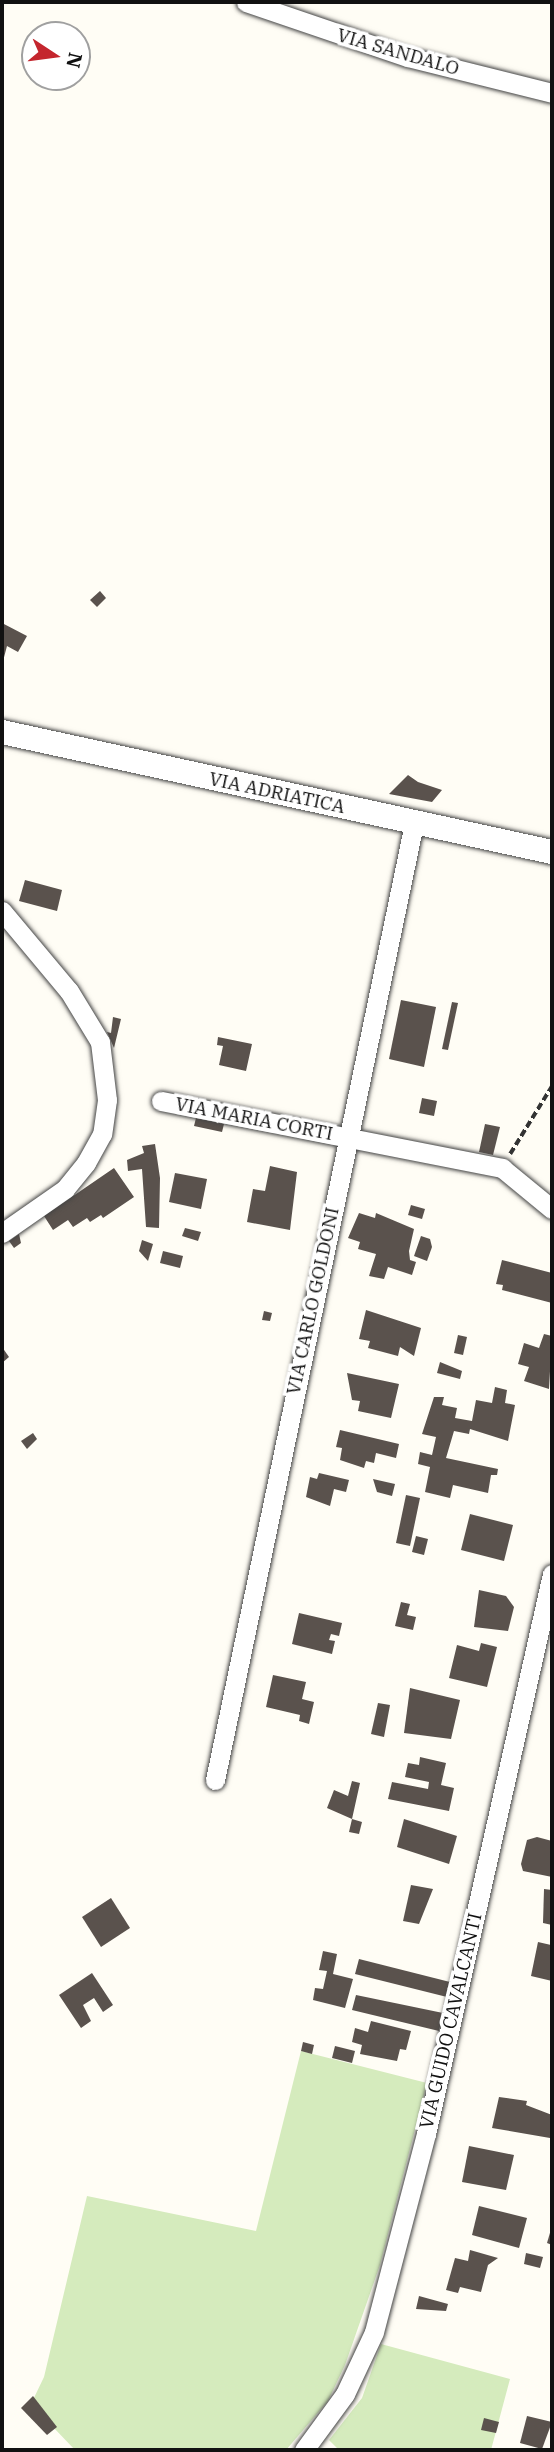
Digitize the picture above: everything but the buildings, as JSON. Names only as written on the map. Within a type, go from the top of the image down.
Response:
[{"type":"street","name":"VIA SANDALO","points":[[246,2],[408,57],[552,93]]},
{"type":"street","name":"VIA ADRIATICA","points":[[2,732],[552,852]]},
{"type":"street","name":"VIA CARLO GOLDONI","points":[[215,1780],[414,823]]},
{"type":"street","points":[[2,911],[69,991],[100,1042],[107,1069],[107,1100],[102,1134],[86,1163],[65,1189],[2,1233]]},
{"type":"street","name":"VIA MARIA CORTI","points":[[161,1101],[502,1168]]},
{"type":"street","points":[[502,1168],[552,1209]]},
{"type":"street","name":"VIA GUIDO CAVALCANTI","points":[[304,2450],[345,2394],[374,2332],[426,2134],[552,1574]]},
{"type":"path","points":[[502,1168],[552,1086]]},
{"type":"green space","points":[[301,2051],[427,2083],[380,2265],[345,2365],[328,2401],[286,2450],[75,2450],[31,2404],[44,2377],[87,2196],[256,2231]]},
{"type":"green space","points":[[381,2344],[510,2379],[491,2450],[339,2450],[329,2440],[362,2398]]}]
